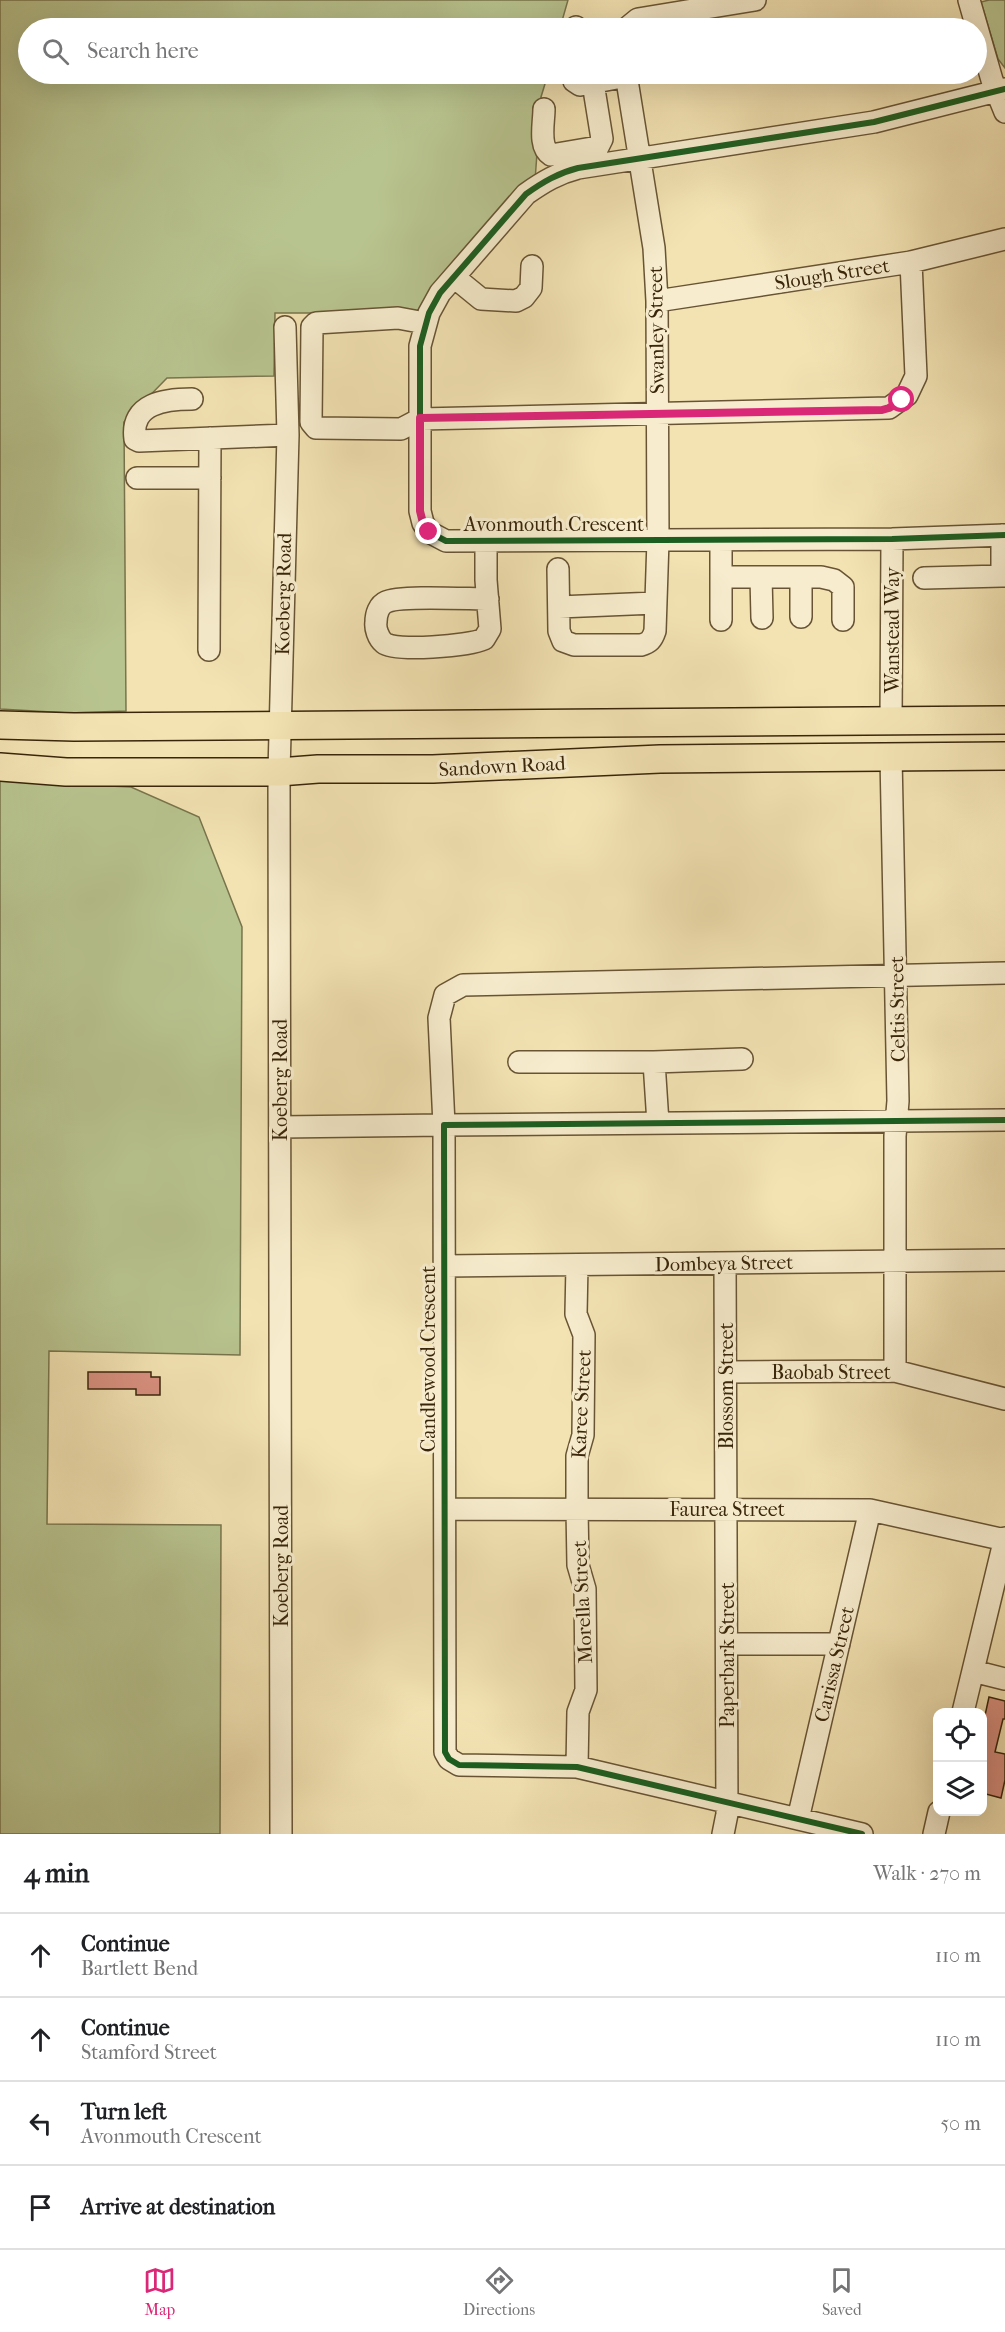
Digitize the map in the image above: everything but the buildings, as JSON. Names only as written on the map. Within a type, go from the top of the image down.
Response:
[{"type":"main road","name":"Sandown Road","points":[[0,725],[74,728],[1005,720]]},
{"type":"main road","name":"Sandown Road","points":[[0,767],[66,772],[279,772],[318,769],[433,769],[660,759],[1005,756]]},
{"type":"street","points":[[644,18],[755,0]]},
{"type":"street","points":[[969,0],[974,18]]},
{"type":"street","points":[[987,63],[992,80],[1002,91],[1005,112]]},
{"type":"street","points":[[544,109],[546,152],[551,155],[598,147],[602,139],[592,84]]},
{"type":"street","name":"Swanley Street","points":[[559,607],[561,636],[563,642],[568,644],[641,645],[648,643],[655,631],[658,540],[657,302],[654,248],[628,84]]},
{"type":"street","name":"Avonmouth Crescent","points":[[1002,91],[874,122],[578,168],[560,172],[526,194],[440,293],[425,323],[420,346],[420,511],[423,523],[429,532],[442,540],[721,541],[1004,535]]},
{"type":"street","name":"Slough Street","points":[[657,302],[911,262],[1005,239]]},
{"type":"street","points":[[425,323],[398,318],[316,322],[312,327],[311,422],[316,428],[401,429],[420,418],[882,410],[896,405],[907,395],[914,382],[917,369],[911,262]]},
{"type":"street","points":[[454,277],[481,299],[516,301],[525,297],[531,288],[532,266]]},
{"type":"street","name":"Koeberg Road","points":[[281,1834],[279,772],[288,435],[285,327]]},
{"type":"street","points":[[192,399],[170,399],[159,402],[143,412],[137,419],[134,437],[139,441],[288,435]]},
{"type":"street","points":[[209,650],[210,438]]},
{"type":"street","points":[[137,478],[210,478]]},
{"type":"street","points":[[924,578],[1003,576],[1004,535]]},
{"type":"street","name":"Wanstead Way","points":[[891,721],[892,539]]},
{"type":"street","points":[[486,541],[490,629],[487,636],[480,641],[443,646],[393,647],[384,643],[379,637],[375,623],[379,608],[385,602],[418,599],[488,599]]},
{"type":"street","points":[[721,541],[721,620]]},
{"type":"street","points":[[558,569],[559,607],[655,603]]},
{"type":"street","points":[[761,577],[762,618]]},
{"type":"street","points":[[801,577],[801,617]]},
{"type":"street","points":[[721,578],[830,578],[843,587],[843,620]]},
{"type":"street","name":"Celtis Street","points":[[891,757],[898,1101],[895,1371]]},
{"type":"street","name":"Candlewood Crescent","points":[[862,1834],[577,1767],[459,1766],[449,1759],[445,1752],[444,1125],[439,1018],[445,995],[463,985],[1005,973]]},
{"type":"street","points":[[519,1062],[654,1062],[742,1059]]},
{"type":"street","points":[[654,1062],[658,1123]]},
{"type":"street","points":[[280,1127],[1005,1120]]},
{"type":"street","name":"Dombeya Street","points":[[444,1266],[1005,1260]]},
{"type":"street","name":"Blossom Street","points":[[725,1263],[726,1509]]},
{"type":"street","name":"Karee Street","points":[[577,1264],[576,1314],[584,1335],[583,1435],[578,1456],[577,1509]]},
{"type":"street","name":"Baobab Street","points":[[726,1372],[895,1371],[1005,1399]]},
{"type":"street","name":"Faurea Street","points":[[446,1509],[870,1510],[1005,1539]]},
{"type":"street","name":"Morella Street","points":[[577,1509],[578,1564],[585,1588],[586,1690],[578,1712],[577,1767]]},
{"type":"street","name":"Paperbark Street","points":[[723,1834],[727,1814],[726,1509]]},
{"type":"street","name":"Carissa Street","points":[[798,1819],[870,1510]]},
{"type":"street","points":[[964,1708],[1005,1539]]},
{"type":"street","points":[[727,1644],[839,1644]]},
{"type":"street","points":[[973,1671],[1005,1679]]},
{"type":"street","points":[[934,1834],[938,1816]]},
{"type":"green space","points":[[0,0],[568,0],[563,18],[18,18],[18,84],[545,84],[541,97],[535,181],[421,313],[275,313],[274,376],[167,378],[124,422],[126,711],[69,713],[0,709]]},
{"type":"green space","points":[[1005,0],[1005,68],[998,59],[981,2]]},
{"type":"green space","points":[[0,781],[131,787],[199,817],[242,927],[240,1355],[49,1351],[47,1524],[221,1525],[220,1834],[0,1834]]},
{"type":"cycle path","points":[[1005,89],[874,122],[578,168],[557,175],[526,194],[440,293],[429,313],[420,346],[420,511],[423,523],[429,532],[446,541],[892,539],[1005,535]]},
{"type":"cycle path","points":[[862,1834],[577,1767],[459,1765],[449,1759],[445,1752],[444,1125],[1005,1120]]},
{"type":"route","points":[[429,532],[423,523],[420,511],[420,418],[882,410],[902,400]]}]
